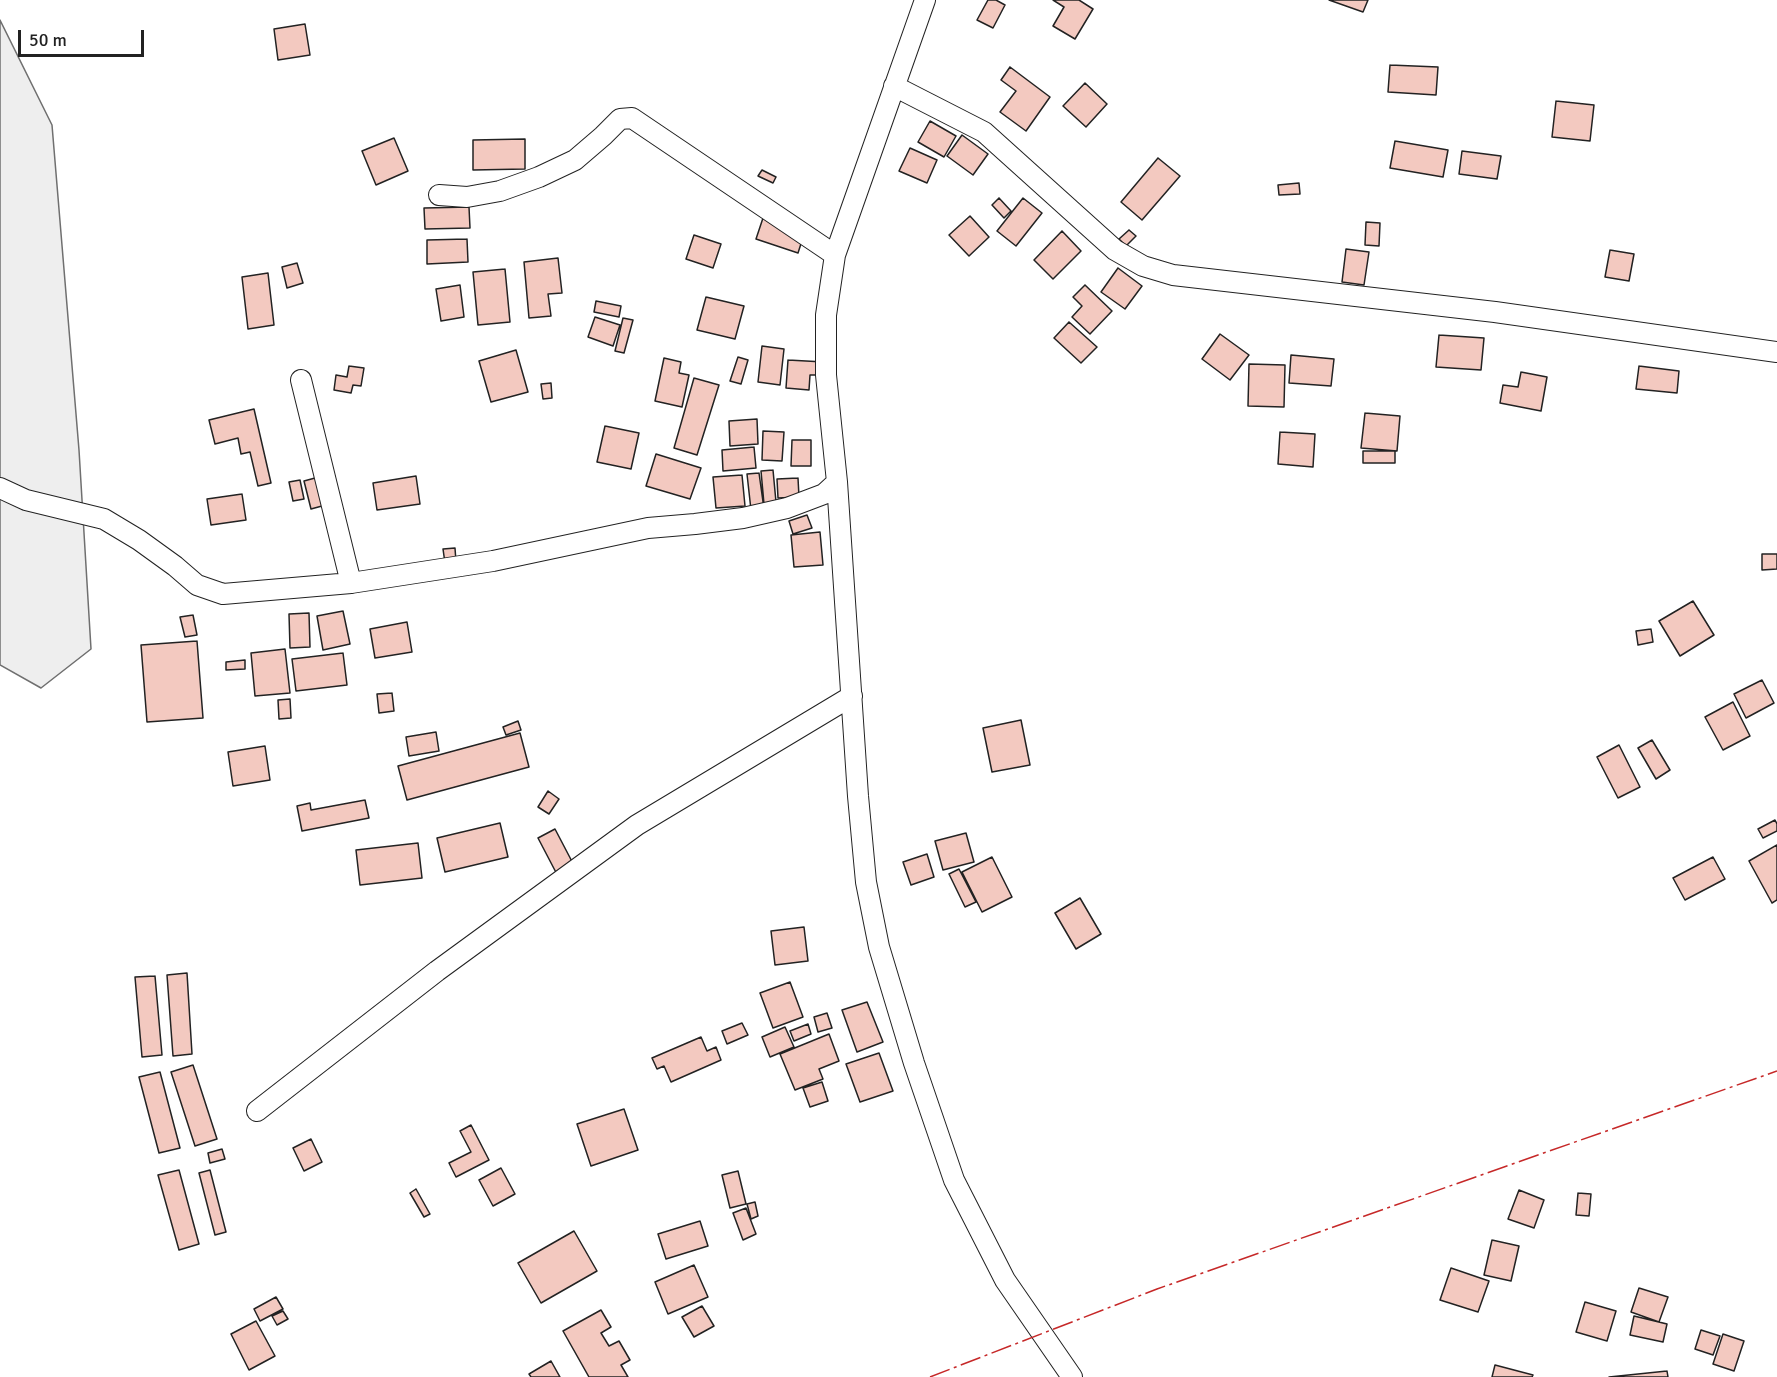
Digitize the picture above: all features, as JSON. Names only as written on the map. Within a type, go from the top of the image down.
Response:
[{"type":"street","points":[[925,0],[835,255],[826,315],[826,375],[837,482],[866,882],[879,947],[914,1063],[954,1180],[1005,1280],[1072,1377]]},
{"type":"street","points":[[894,86],[984,132],[1115,250],[1143,266],[1162,272],[1495,312],[1777,352]]},
{"type":"street","points":[[439,195],[467,196],[500,191],[539,177],[575,159],[620,119],[632,118],[835,255]]},
{"type":"street","points":[[301,380],[351,583]]},
{"type":"street","points":[[0,488],[26,500],[104,519],[139,540],[197,585],[223,594],[351,583],[493,561],[648,528],[743,518],[787,508],[824,494],[837,482]]},
{"type":"street","points":[[257,1111],[437,971],[637,825],[852,696]]},
{"type":"shaded area","points":[[0,20],[52,125],[79,450],[91,649],[41,688],[0,665]]},
{"type":"building","points":[[988,0],[996,0],[1005,5],[993,28],[977,20]]},
{"type":"building","points":[[1053,0],[1079,0],[1093,9],[1075,39],[1053,26],[1064,7]]},
{"type":"building","points":[[1329,0],[1368,0],[1363,12]]},
{"type":"building","points":[[305,24],[310,55],[278,60],[274,29]]},
{"type":"building","points":[[1390,65],[1438,67],[1436,95],[1388,92]]},
{"type":"building","points":[[1010,67],[1050,97],[1026,131],[1000,112],[1016,91],[1001,80]]},
{"type":"building","points":[[1085,83],[1107,104],[1086,127],[1063,106]]},
{"type":"building","points":[[1556,101],[1594,105],[1590,141],[1552,137]]},
{"type":"building","points":[[930,121],[956,136],[944,157],[918,142]]},
{"type":"building","points":[[962,135],[988,154],[973,175],[947,156]]},
{"type":"building","points":[[394,138],[408,171],[376,185],[362,151]]},
{"type":"building","points":[[525,139],[525,169],[473,170],[473,140]]},
{"type":"building","points":[[1395,141],[1448,150],[1443,177],[1390,168]]},
{"type":"building","points":[[910,148],[937,160],[927,183],[899,171]]},
{"type":"building","points":[[1462,151],[1501,156],[1497,179],[1459,174]]},
{"type":"building","points":[[1158,158],[1180,176],[1142,220],[1121,202]]},
{"type":"building","points":[[762,170],[776,177],[773,183],[758,176]]},
{"type":"building","points":[[1299,183],[1300,194],[1279,195],[1278,185]]},
{"type":"building","points":[[999,198],[1011,211],[1004,218],[992,205]]},
{"type":"building","points":[[1023,198],[1042,213],[1016,246],[997,231]]},
{"type":"building","points":[[469,207],[470,228],[425,229],[424,208]]},
{"type":"building","points":[[764,215],[806,228],[798,253],[756,239]]},
{"type":"building","points":[[970,216],[989,237],[969,256],[949,235]]},
{"type":"building","points":[[1366,222],[1380,223],[1379,246],[1365,245]]},
{"type":"building","points":[[1129,230],[1136,236],[1126,246],[1119,239]]},
{"type":"building","points":[[1062,231],[1081,251],[1053,279],[1034,260]]},
{"type":"building","points":[[694,235],[721,244],[713,268],[686,259]]},
{"type":"building","points":[[467,239],[468,262],[427,264],[427,240]]},
{"type":"building","points":[[1346,249],[1369,252],[1364,285],[1342,282]]},
{"type":"building","points":[[1610,250],[1634,254],[1629,281],[1605,277]]},
{"type":"building","points":[[558,258],[562,293],[548,294],[551,316],[529,318],[524,262]]},
{"type":"building","points":[[297,263],[303,283],[287,288],[282,267]]},
{"type":"building","points":[[1118,268],[1142,286],[1125,309],[1101,292]]},
{"type":"building","points":[[505,269],[510,322],[478,325],[473,272]]},
{"type":"building","points":[[268,273],[274,325],[248,329],[242,277]]},
{"type":"building","points":[[460,285],[464,317],[441,321],[436,289]]},
{"type":"building","points":[[1085,285],[1112,311],[1090,334],[1072,317],[1082,306],[1073,297]]},
{"type":"building","points":[[706,297],[744,306],[735,339],[697,330]]},
{"type":"building","points":[[596,301],[621,306],[619,317],[594,312]]},
{"type":"building","points":[[595,317],[620,325],[613,346],[588,337]]},
{"type":"building","points":[[623,318],[633,320],[624,353],[615,351]]},
{"type":"building","points":[[1069,322],[1097,347],[1081,363],[1054,338]]},
{"type":"building","points":[[1220,334],[1249,355],[1230,380],[1202,359]]},
{"type":"building","points":[[1439,335],[1484,338],[1481,370],[1436,367]]},
{"type":"building","points":[[762,346],[784,349],[780,385],[758,382]]},
{"type":"building","points":[[516,350],[528,392],[491,402],[479,361]]},
{"type":"building","points":[[1291,355],[1334,359],[1331,386],[1289,383]]},
{"type":"building","points":[[738,357],[748,360],[741,384],[730,381]]},
{"type":"building","points":[[664,358],[681,362],[679,373],[689,375],[682,407],[655,401]]},
{"type":"building","points":[[788,360],[824,362],[823,375],[810,375],[809,390],[786,388]]},
{"type":"building","points":[[1249,364],[1285,365],[1284,407],[1248,406]]},
{"type":"building","points":[[349,366],[364,368],[361,386],[353,385],[351,393],[334,390],[336,375],[347,377]]},
{"type":"building","points":[[1639,366],[1679,371],[1677,393],[1636,389]]},
{"type":"building","points":[[1521,372],[1547,377],[1541,411],[1500,403],[1503,385],[1518,387]]},
{"type":"building","points":[[694,378],[719,385],[697,455],[674,448]]},
{"type":"building","points":[[551,383],[552,398],[543,399],[541,384]]},
{"type":"building","points":[[254,409],[271,483],[258,486],[250,452],[241,454],[238,438],[215,444],[209,420]]},
{"type":"building","points":[[1365,413],[1400,416],[1397,451],[1361,448]]},
{"type":"building","points":[[757,419],[758,444],[730,446],[729,421]]},
{"type":"building","points":[[605,426],[639,433],[631,469],[597,462]]},
{"type":"building","points":[[763,431],[784,432],[782,461],[762,460]]},
{"type":"building","points":[[1280,432],[1315,434],[1313,467],[1278,464]]},
{"type":"building","points":[[792,440],[811,440],[811,466],[791,466]]},
{"type":"building","points":[[754,447],[756,468],[723,471],[722,450]]},
{"type":"building","points":[[1363,451],[1395,451],[1395,463],[1363,463]]},
{"type":"building","points":[[656,454],[701,468],[690,499],[646,486]]},
{"type":"building","points":[[773,470],[776,502],[764,504],[761,471]]},
{"type":"building","points":[[759,473],[764,509],[751,510],[747,474]]},
{"type":"building","points":[[326,475],[333,503],[311,509],[304,481]]},
{"type":"building","points":[[742,475],[745,506],[716,508],[713,477]]},
{"type":"building","points":[[416,476],[420,504],[377,510],[373,483]]},
{"type":"building","points":[[798,478],[799,497],[778,498],[777,479]]},
{"type":"building","points":[[300,480],[304,499],[293,501],[289,482]]},
{"type":"building","points":[[242,494],[246,520],[211,525],[207,499]]},
{"type":"building","points":[[807,515],[812,528],[793,534],[789,521]]},
{"type":"building","points":[[820,532],[823,565],[794,567],[791,535]]},
{"type":"building","points":[[455,548],[456,562],[445,563],[443,549]]},
{"type":"building","points":[[1762,554],[1777,554],[1777,569],[1762,570]]},
{"type":"building","points":[[1693,601],[1714,635],[1680,656],[1659,621]]},
{"type":"building","points":[[343,611],[350,644],[323,650],[317,616]]},
{"type":"building","points":[[309,613],[310,647],[290,648],[289,614]]},
{"type":"building","points":[[193,615],[197,635],[185,637],[180,617]]},
{"type":"building","points":[[407,622],[412,652],[375,658],[370,629]]},
{"type":"building","points":[[1651,629],[1653,642],[1638,645],[1636,631]]},
{"type":"building","points":[[197,641],[203,718],[147,722],[141,645]]},
{"type":"building","points":[[285,649],[290,693],[255,696],[251,653]]},
{"type":"building","points":[[343,653],[347,685],[296,691],[292,659]]},
{"type":"building","points":[[245,660],[245,669],[226,670],[226,662]]},
{"type":"building","points":[[1762,680],[1774,703],[1746,718],[1734,694]]},
{"type":"building","points":[[392,693],[394,711],[379,713],[377,694]]},
{"type":"building","points":[[290,699],[291,718],[279,719],[278,700]]},
{"type":"building","points":[[1733,702],[1750,736],[1723,750],[1705,717]]},
{"type":"building","points":[[1021,720],[1030,765],[992,772],[983,728]]},
{"type":"building","points":[[518,721],[521,730],[506,735],[503,727]]},
{"type":"building","points":[[436,732],[439,751],[409,756],[406,737]]},
{"type":"building","points":[[520,733],[529,767],[407,800],[398,766]]},
{"type":"building","points":[[1652,740],[1670,770],[1656,779],[1638,748]]},
{"type":"building","points":[[1619,745],[1640,787],[1618,798],[1597,757]]},
{"type":"building","points":[[265,746],[270,780],[233,786],[228,752]]},
{"type":"building","points":[[548,791],[559,799],[549,814],[538,807]]},
{"type":"building","points":[[365,800],[369,818],[302,831],[297,806],[310,803],[311,810]]},
{"type":"building","points":[[1775,820],[1777,831],[1763,838],[1758,829]]},
{"type":"building","points":[[500,823],[508,857],[445,872],[437,838]]},
{"type":"building","points":[[555,829],[578,873],[561,882],[538,838]]},
{"type":"building","points":[[966,833],[974,862],[943,870],[935,841]]},
{"type":"building","points":[[418,843],[422,878],[360,885],[356,850]]},
{"type":"building","points":[[1777,845],[1777,900],[1772,903],[1749,861]]},
{"type":"building","points":[[927,854],[934,877],[911,885],[903,862]]},
{"type":"building","points":[[992,857],[1012,897],[982,912],[962,872]]},
{"type":"building","points":[[1713,857],[1725,879],[1685,900],[1673,878]]},
{"type":"building","points":[[959,869],[976,902],[965,907],[949,874]]},
{"type":"building","points":[[1080,898],[1101,934],[1076,949],[1055,913]]},
{"type":"building","points":[[804,927],[808,961],[775,965],[771,931]]},
{"type":"building","points":[[187,973],[192,1054],[173,1056],[167,975]]},
{"type":"building","points":[[155,976],[162,1055],[142,1057],[135,977]]},
{"type":"building","points":[[790,982],[803,1017],[773,1028],[760,993]]},
{"type":"building","points":[[867,1002],[883,1042],[857,1052],[842,1010]]},
{"type":"building","points":[[827,1013],[832,1028],[818,1032],[814,1017]]},
{"type":"building","points":[[742,1023],[748,1035],[727,1044],[722,1031]]},
{"type":"building","points":[[808,1024],[811,1034],[794,1041],[790,1031]]},
{"type":"building","points":[[785,1027],[794,1047],[770,1057],[762,1037]]},
{"type":"building","points":[[829,1034],[839,1061],[819,1069],[823,1079],[795,1090],[780,1054]]},
{"type":"building","points":[[701,1037],[707,1051],[716,1047],[721,1060],[671,1082],[664,1066],[657,1069],[652,1058]]},
{"type":"building","points":[[879,1053],[893,1091],[860,1102],[846,1064]]},
{"type":"building","points":[[193,1065],[217,1139],[195,1146],[171,1072]]},
{"type":"building","points":[[160,1072],[180,1148],[159,1153],[139,1077]]},
{"type":"building","points":[[822,1082],[828,1101],[810,1107],[803,1088]]},
{"type":"building","points":[[624,1109],[638,1150],[591,1166],[577,1124]]},
{"type":"building","points":[[471,1125],[489,1160],[456,1177],[449,1163],[471,1152],[460,1131]]},
{"type":"building","points":[[311,1139],[322,1162],[304,1171],[293,1148]]},
{"type":"building","points":[[222,1149],[225,1159],[210,1163],[208,1153]]},
{"type":"building","points":[[501,1168],[515,1194],[493,1206],[479,1180]]},
{"type":"building","points":[[179,1170],[199,1244],[179,1250],[158,1175]]},
{"type":"building","points":[[210,1170],[226,1232],[215,1235],[199,1173]]},
{"type":"building","points":[[738,1171],[746,1204],[730,1208],[722,1175]]},
{"type":"building","points":[[416,1189],[430,1214],[424,1217],[410,1193]]},
{"type":"building","points":[[1519,1190],[1544,1200],[1534,1228],[1508,1219]]},
{"type":"building","points":[[1578,1193],[1591,1194],[1589,1216],[1576,1215]]},
{"type":"building","points":[[755,1202],[758,1216],[751,1219],[747,1204]]},
{"type":"building","points":[[746,1208],[756,1234],[743,1240],[733,1213]]},
{"type":"building","points":[[700,1221],[708,1246],[666,1259],[658,1234]]},
{"type":"building","points":[[574,1231],[597,1271],[541,1303],[518,1263]]},
{"type":"building","points":[[1492,1240],[1519,1246],[1511,1281],[1484,1275]]},
{"type":"building","points":[[694,1265],[708,1297],[668,1314],[655,1282]]},
{"type":"building","points":[[1451,1268],[1489,1281],[1478,1312],[1440,1300]]},
{"type":"building","points":[[1639,1288],[1668,1297],[1659,1322],[1631,1312]]},
{"type":"building","points":[[276,1297],[283,1309],[260,1321],[254,1309]]},
{"type":"building","points":[[1585,1302],[1616,1311],[1607,1341],[1576,1332]]},
{"type":"building","points":[[702,1306],[714,1326],[694,1337],[682,1317]]},
{"type":"building","points":[[601,1310],[611,1327],[601,1333],[609,1346],[619,1341],[630,1360],[621,1365],[628,1377],[589,1377],[563,1331]]},
{"type":"building","points":[[283,1311],[288,1319],[277,1325],[272,1316]]},
{"type":"building","points":[[1634,1316],[1667,1324],[1663,1342],[1630,1335]]},
{"type":"building","points":[[256,1321],[275,1356],[249,1370],[231,1334]]},
{"type":"building","points":[[1701,1330],[1720,1336],[1713,1355],[1695,1349]]},
{"type":"building","points":[[1723,1334],[1744,1341],[1734,1371],[1713,1364]]},
{"type":"building","points":[[551,1361],[560,1377],[531,1377],[529,1374]]},
{"type":"building","points":[[1495,1365],[1533,1375],[1532,1377],[1492,1377]]},
{"type":"building","points":[[1667,1371],[1668,1377],[1609,1377]]},
{"type":"power","points":[[930,1377],[1157,1289],[1777,1071]]}]
